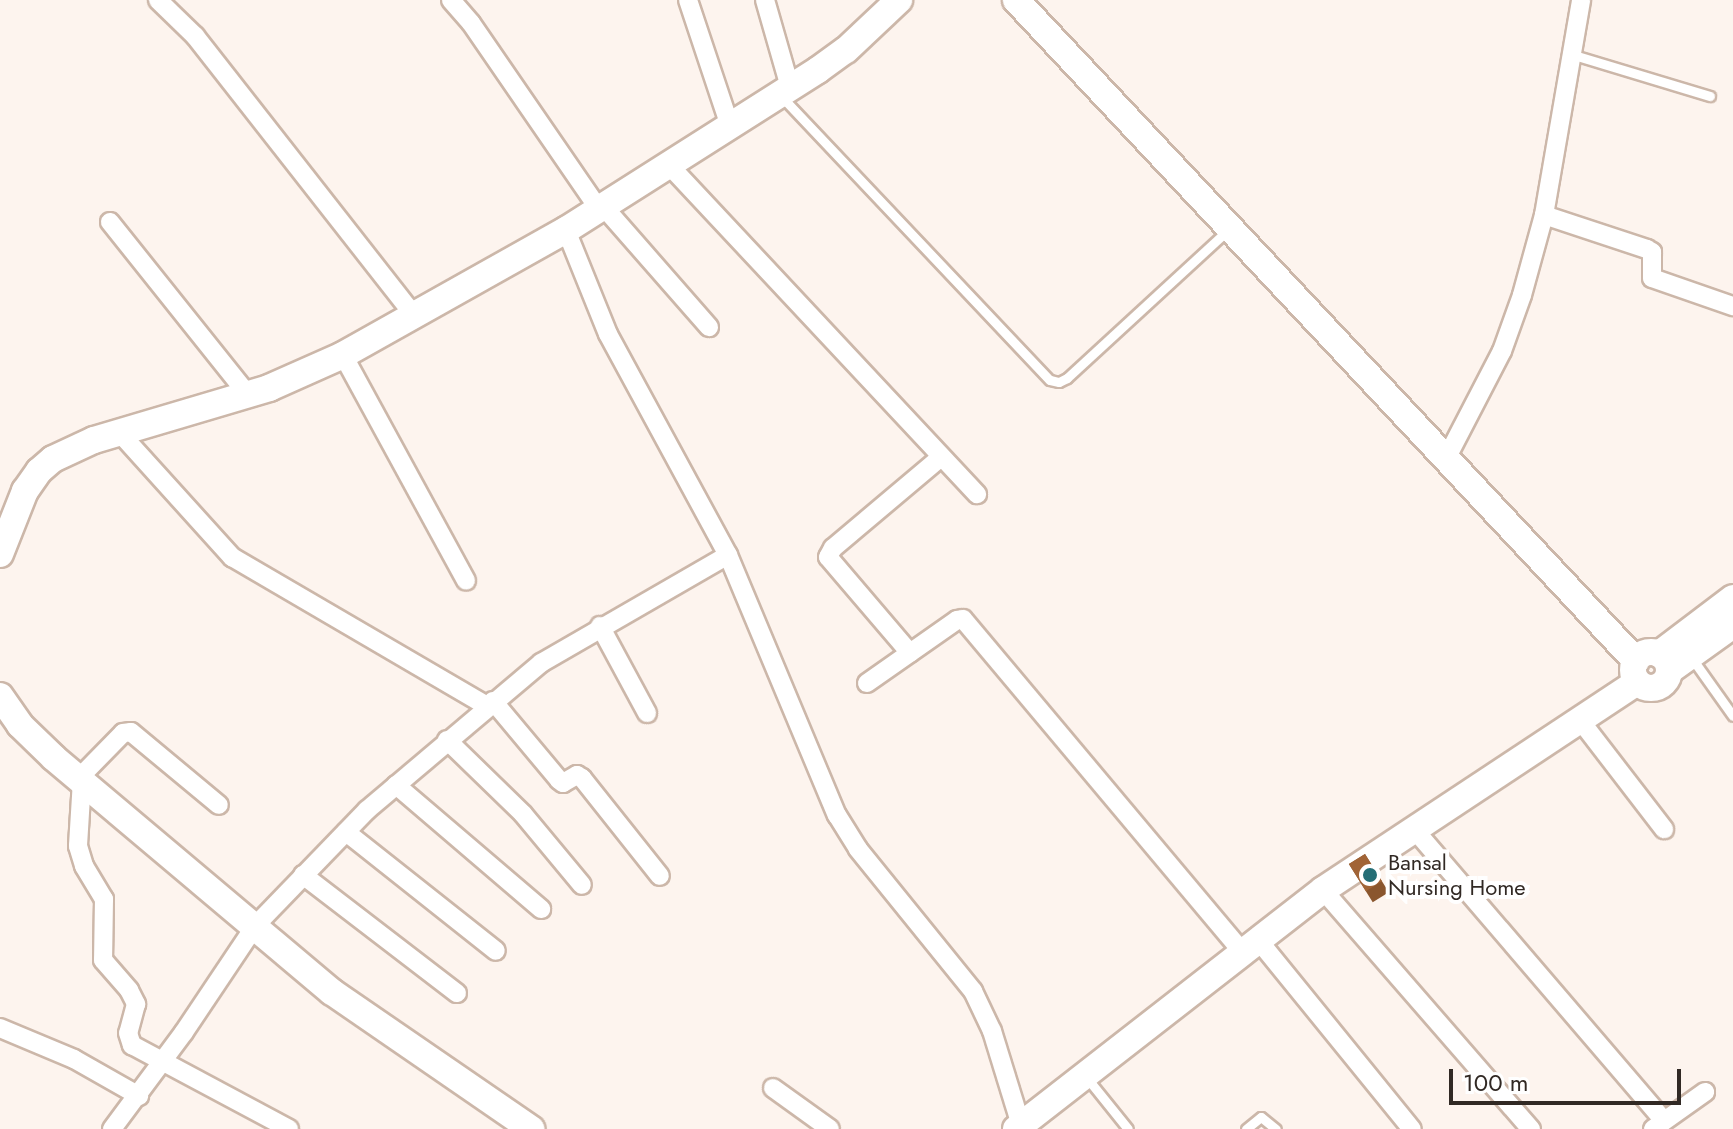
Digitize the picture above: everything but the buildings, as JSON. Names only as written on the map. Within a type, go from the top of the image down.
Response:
[{"type":"street","points":[[158,0],[195,36],[414,315]]},
{"type":"street","points":[[451,0],[471,23],[601,208],[709,327]]},
{"type":"street","points":[[688,0],[730,126]]},
{"type":"street","points":[[765,0],[785,90]]},
{"type":"street","points":[[1016,0],[1446,459],[1659,665]]},
{"type":"street","points":[[1446,459],[1502,351],[1544,215],[1574,55],[1581,0]]},
{"type":"street","points":[[0,554],[14,514],[39,471],[68,451],[119,432],[248,395],[343,355],[566,230],[730,126],[846,50],[894,2]]},
{"type":"street","points":[[669,165],[977,494]]},
{"type":"street","points":[[1544,215],[1647,249],[1652,252],[1652,278],[1733,306]]},
{"type":"street","points":[[110,222],[248,395]]},
{"type":"street","points":[[566,230],[588,292],[608,334],[728,555],[802,739],[837,815],[858,849],[973,991],[992,1031],[1018,1127],[1323,890],[1659,665],[1733,625]]},
{"type":"street","points":[[343,355],[466,581]]},
{"type":"street","points":[[119,432],[232,557],[490,703],[563,783],[577,775],[582,778],[660,876]]},
{"type":"street","points":[[910,653],[828,557],[833,548],[941,457]]},
{"type":"street","points":[[112,1129],[163,1062],[255,926],[396,785],[541,663],[600,626],[728,555]]},
{"type":"street","points":[[1659,665],[1733,598]]},
{"type":"street","points":[[867,683],[957,620],[963,619],[1412,1129]]},
{"type":"street","points":[[600,626],[647,713]]},
{"type":"street","points":[[0,696],[20,725],[80,779],[332,992],[531,1129]]},
{"type":"street","points":[[1580,720],[1664,829]]},
{"type":"street","points":[[219,805],[131,732],[123,733],[80,779],[78,846],[84,866],[104,899],[103,960],[134,996],[136,1004],[128,1033],[132,1045],[289,1129]]},
{"type":"street","points":[[447,740],[523,814],[582,885]]},
{"type":"street","points":[[396,785],[541,909]]},
{"type":"street","points":[[1414,829],[1659,1125],[1705,1092]]},
{"type":"street","points":[[346,832],[496,951]]},
{"type":"street","points":[[303,875],[457,993]]},
{"type":"street","points":[[1323,890],[1531,1129]]},
{"type":"street","points":[[0,1028],[74,1059],[139,1096]]},
{"type":"street","points":[[773,1088],[830,1129]]},
{"type":"lane","points":[[1574,55],[1710,96]]},
{"type":"lane","points":[[785,90],[1050,380],[1059,382],[1067,378],[1230,228]]},
{"type":"lane","points":[[1659,665],[1733,716]]},
{"type":"lane","points":[[1085,1075],[1128,1129]]},
{"type":"lane","points":[[1246,1129],[1261,1117],[1276,1129]]},
{"type":"place","name":"Bansal Nursing Home","points":[[1370,875]]}]
